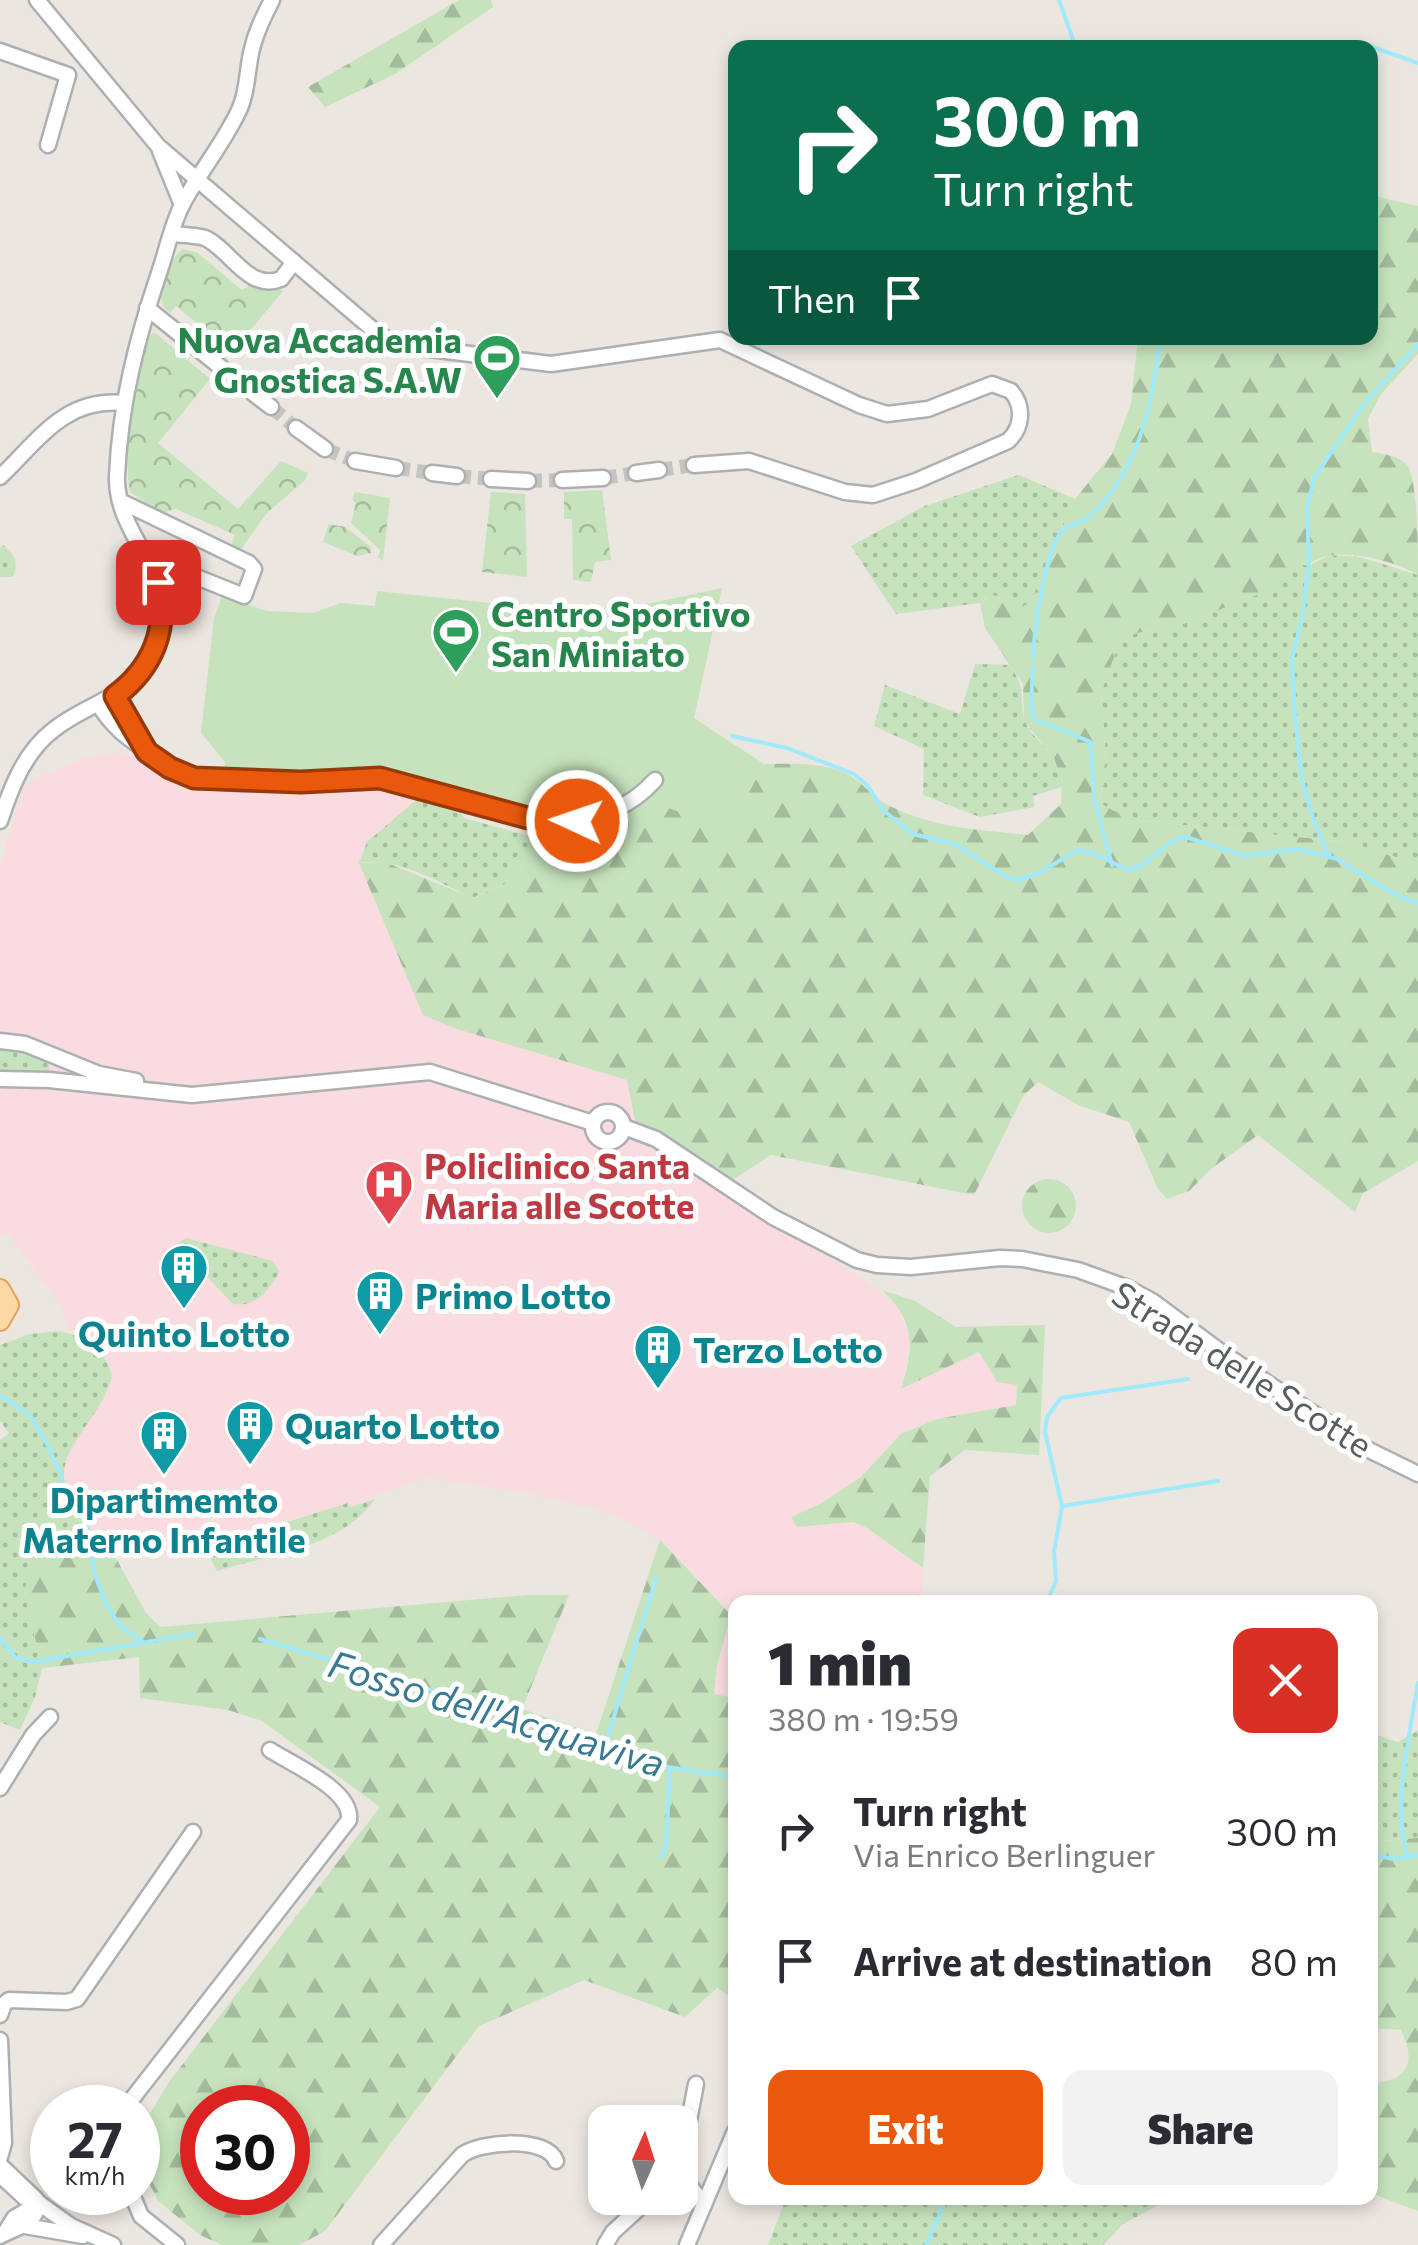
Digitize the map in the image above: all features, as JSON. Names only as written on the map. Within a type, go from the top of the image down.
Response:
[{"type":"main road","points":[[0,1290],[9,1305],[0,1320]]},
{"type":"street","points":[[37,0],[158,146],[378,334],[408,347],[551,364],[715,340],[880,412],[898,414],[928,409],[992,384],[1007,388],[1019,402],[1019,424],[1008,441],[879,494],[845,492],[749,461],[694,465]]},
{"type":"street","points":[[0,821],[10,792],[34,748],[60,725],[115,696],[139,675],[158,641],[162,610],[156,574],[120,502],[117,477],[123,403],[148,308],[182,205],[242,103],[256,32],[272,0]]},
{"type":"street","points":[[0,51],[68,76],[48,145]]},
{"type":"street","points":[[158,146],[182,205]]},
{"type":"street","points":[[172,234],[206,238],[249,274],[268,282],[281,280],[294,262]]},
{"type":"street","points":[[148,308],[223,369]]},
{"type":"street","points":[[254,394],[271,408]]},
{"type":"street","points":[[0,477],[74,410],[94,403],[123,403]]},
{"type":"street","points":[[296,428],[325,449]]},
{"type":"street","points":[[355,461],[396,468]]},
{"type":"street","points":[[636,473],[660,470]]},
{"type":"street","points":[[432,473],[457,476]]},
{"type":"street","points":[[562,480],[603,478]]},
{"type":"street","points":[[491,479],[528,480]]},
{"type":"street","points":[[120,502],[250,562],[254,569],[244,596],[179,570],[156,574]]},
{"type":"street","points":[[133,531],[156,520]]},
{"type":"street","points":[[115,696],[147,752]]},
{"type":"street","points":[[100,705],[120,732],[147,752],[170,768],[202,779],[301,782],[380,778],[548,822],[603,815],[631,802],[655,780]]},
{"type":"street","points":[[0,1042],[19,1042],[104,1076],[146,1083],[163,1093]]},
{"type":"street","points":[[58,1059],[70,1074],[66,1082]]},
{"type":"street","name":"Strada delle Scotte","points":[[0,1080],[206,1094],[430,1072],[593,1123]]},
{"type":"street","name":"Strada delle Scotte","points":[[624,1127],[619,1138],[606,1142],[596,1136],[593,1123],[599,1115],[617,1114],[624,1127],[656,1139],[773,1217],[858,1260],[912,1267],[1022,1259],[1078,1270],[1128,1288],[1366,1449],[1418,1474]]},
{"type":"street","points":[[0,1788],[33,1735],[50,1716]]},
{"type":"street","points":[[143,2085],[348,1820],[349,1806],[338,1793],[270,1750]]},
{"type":"street","points":[[0,2016],[9,2000],[78,1999],[194,1832]]},
{"type":"street","points":[[0,2040],[4,2143],[0,2157]]},
{"type":"street","points":[[692,2105],[696,2084]]},
{"type":"street","points":[[381,2245],[462,2155],[476,2146],[545,2148],[554,2153],[556,2161]]},
{"type":"street","points":[[688,2245],[728,2148]]},
{"type":"street","points":[[0,2165],[30,2195]]},
{"type":"street","points":[[0,2175],[30,2200]]},
{"type":"street","points":[[11,2188],[19,2222]]},
{"type":"street","points":[[698,2196],[704,2205]]},
{"type":"street","points":[[2,2235],[30,2212]]},
{"type":"street","points":[[57,2215],[112,2245]]},
{"type":"street","points":[[142,2215],[177,2245]]},
{"type":"street","points":[[605,2245],[631,2215]]},
{"type":"street","points":[[19,2222],[74,2236],[92,2236]]},
{"type":"shaded area","name":"Policlinico Santa Maria alle Scotte","points":[[137,754],[167,778],[191,788],[374,784],[423,794],[367,841],[423,1014],[457,1029],[627,1080],[636,1126],[728,1190],[725,1195],[862,1278],[899,1307],[910,1341],[902,1389],[979,1352],[997,1382],[1017,1385],[1016,1406],[937,1419],[901,1434],[861,1477],[820,1504],[791,1517],[797,1527],[842,1521],[867,1528],[923,1568],[922,1595],[728,1595],[728,1612],[660,1540],[620,1518],[522,1492],[428,1478],[350,1507],[347,1503],[249,1534],[158,1550],[141,1543],[111,1549],[99,1547],[85,1519],[67,1497],[63,1470],[69,1452],[108,1389],[112,1377],[109,1365],[102,1353],[70,1333],[62,1307],[8,1233],[0,1236],[0,865],[24,784],[88,757]]},
{"type":"shaded area","name":"Policlinico Santa Maria alle Scotte","points":[[728,1626],[728,1697],[714,1694]]},
{"type":"green space","points":[[459,0],[491,0],[493,7],[395,74],[325,107],[308,87]]},
{"type":"green space","points":[[1378,197],[1418,206],[1418,354],[1381,394],[1368,419],[1372,452],[1400,459],[1411,475],[1418,575],[1376,559],[1327,556],[1293,566],[1282,585],[1183,624],[1122,636],[1101,692],[1107,773],[1098,803],[1133,820],[1346,842],[1418,864],[1418,1161],[1363,1193],[1355,1212],[1258,1135],[1212,1168],[1189,1191],[1167,1199],[1158,1189],[1129,1122],[1078,1105],[1038,1082],[1023,1096],[974,1195],[771,1155],[731,1181],[659,1135],[636,1126],[627,1080],[457,1029],[423,1015],[359,863],[385,862],[473,898],[505,884],[540,839],[556,830],[590,832],[652,802],[729,829],[764,764],[835,769],[882,801],[925,820],[1028,835],[1061,804],[1062,779],[1054,758],[1024,721],[1023,684],[985,628],[980,603],[993,595],[1010,600],[1016,609],[1030,603],[1075,499],[1112,454],[1131,404],[1137,345],[1378,345]]},
{"type":"green space","points":[[183,249],[198,253],[242,290],[254,283],[283,291],[232,352],[176,306],[170,313],[163,305],[165,278]]},
{"type":"green space","points":[[154,332],[210,379],[158,443],[238,509],[281,461],[308,473],[267,513],[241,549],[231,546],[235,535],[176,509],[161,513],[130,492],[128,433],[134,383],[146,343]]},
{"type":"green space","points":[[369,361],[378,365],[367,392],[352,382]]},
{"type":"green space","points":[[1019,475],[1075,499],[1030,603],[1016,610],[987,598],[980,603],[896,614],[851,546],[925,506]]},
{"type":"green space","points":[[602,490],[611,560],[595,562],[591,582],[573,580],[572,519],[564,519],[564,492]]},
{"type":"green space","points":[[355,492],[390,498],[383,561],[378,557],[380,550],[351,523]]},
{"type":"green space","points":[[491,492],[525,494],[527,577],[482,572]]},
{"type":"green space","points":[[329,524],[345,527],[371,547],[371,553],[357,556],[323,542]]},
{"type":"green space","points":[[3,545],[15,560],[12,577],[0,577]]},
{"type":"green space","points":[[1329,555],[1360,557],[1418,575],[1418,864],[1346,842],[1133,820],[1098,803],[1107,773],[1101,692],[1122,636],[1183,624],[1281,585],[1293,565],[1310,565]]},
{"type":"green space","name":"Centro Sportivo San Miniato","points":[[722,588],[694,718],[764,764],[729,829],[652,802],[590,832],[556,830],[385,784],[222,787],[225,762],[201,733],[214,618],[222,596],[267,611],[313,613],[341,603],[375,606],[377,591],[499,604],[500,612],[520,615],[525,630]]},
{"type":"green space","points":[[975,664],[1010,665],[1021,687],[1027,726],[1057,765],[1062,787],[1033,796],[1034,807],[980,817],[923,795],[924,749],[874,726],[885,685],[960,714]]},
{"type":"green space","points":[[423,794],[455,805],[464,818],[540,839],[505,884],[472,898],[403,867],[359,863],[367,842]]},
{"type":"green space","points":[[0,1050],[23,1050],[49,1061],[49,1071],[0,1071]]},
{"type":"green space","points":[[1049,1179],[1068,1187],[1076,1206],[1068,1225],[1049,1233],[1030,1225],[1022,1206],[1030,1187]]},
{"type":"green space","points":[[186,1238],[273,1261],[279,1272],[261,1296],[248,1303],[233,1304],[179,1247],[179,1242]]},
{"type":"green space","points":[[882,1290],[915,1301],[956,1327],[1045,1325],[1039,1455],[965,1450],[930,1476],[923,1568],[853,1522],[797,1527],[791,1517],[820,1504],[861,1477],[901,1434],[937,1419],[1016,1405],[1017,1385],[997,1382],[979,1352],[901,1389],[909,1336],[901,1313]]},
{"type":"green space","points":[[57,1331],[92,1345],[105,1359],[112,1377],[65,1464],[64,1480],[70,1499],[85,1519],[38,1549],[24,1591],[42,1668],[35,1697],[20,1730],[0,1722],[0,1440],[9,1433],[0,1421],[0,1345],[30,1334]]},
{"type":"green space","points":[[375,1499],[361,1515],[324,1539],[217,1571],[203,1543],[249,1534],[348,1503],[351,1507]]},
{"type":"green space","points":[[85,1519],[99,1547],[111,1549],[146,1613],[160,1627],[527,1595],[569,1595],[522,1709],[596,1734],[660,1540],[728,1612],[714,1694],[728,1697],[728,1995],[717,1988],[685,2017],[584,1980],[479,2026],[325,2231],[299,2245],[222,2245],[200,2235],[160,2203],[160,2097],[380,1807],[262,1721],[228,1710],[140,1698],[139,1657],[42,1668],[24,1591],[37,1549]]},
{"type":"green space","points":[[1418,1730],[1418,1838],[1378,1841],[1378,1736],[1398,1742]]},
{"type":"green space","points":[[1418,1838],[1418,2211],[1378,2196],[1378,2083],[1401,2074],[1406,2069],[1408,2053],[1401,2030],[1378,2029],[1378,1841]]},
{"type":"green space","points":[[783,2205],[1159,2205],[1123,2224],[1103,2245],[768,2245]]},
{"type":"waterway","points":[[1059,0],[1073,40]]},
{"type":"waterway","points":[[1378,49],[1418,63]]},
{"type":"waterway","points":[[1328,854],[1302,780],[1295,717],[1292,659],[1309,563],[1307,507],[1315,476],[1365,403],[1418,344]]},
{"type":"waterway","points":[[1033,658],[1038,611],[1051,554],[1063,530],[1090,516],[1107,498],[1132,456],[1149,407],[1159,345]]},
{"type":"waterway","points":[[1033,665],[1034,719],[1091,742],[1094,797],[1112,865]]},
{"type":"waterway","points":[[732,736],[787,748],[854,774],[867,785],[883,810],[913,834],[955,844],[1006,877],[1018,880],[1037,874],[1078,850],[1128,870],[1141,866],[1172,841],[1186,837],[1244,856],[1298,849],[1337,859],[1392,893],[1418,904]]},
{"type":"waterway","points":[[1050,1595],[1056,1581],[1054,1552],[1062,1506],[1045,1432],[1047,1417],[1061,1398],[1188,1379]]},
{"type":"waterway","points":[[0,1396],[30,1415],[46,1442],[61,1474],[69,1505],[85,1520],[95,1575],[107,1606],[120,1626],[143,1642]]},
{"type":"waterway","points":[[1062,1506],[1218,1481]]},
{"type":"waterway","points":[[605,1746],[656,1578]]},
{"type":"waterway","name":"Fosso dell'Acquaviva","points":[[0,1638],[16,1658],[33,1662],[193,1634]]},
{"type":"waterway","name":"Fosso dell'Acquaviva","points":[[260,1639],[578,1734],[660,1766],[728,1776]]},
{"type":"waterway","points":[[1409,1857],[1401,1819],[1402,1796],[1418,1683]]},
{"type":"waterway","points":[[661,1857],[666,1847],[670,1769]]},
{"type":"waterway","name":"Fosso dell'Acquaviva","points":[[1378,1856],[1393,1859],[1418,1855]]},
{"type":"waterway","points":[[926,2245],[944,2205]]},
{"type":"tunnel","points":[[223,369],[254,394]]},
{"type":"tunnel","points":[[271,407],[296,428]]},
{"type":"tunnel","points":[[325,449],[355,461]]},
{"type":"tunnel","points":[[659,470],[694,465]]},
{"type":"tunnel","points":[[396,468],[432,473]]},
{"type":"tunnel","points":[[603,478],[636,473]]},
{"type":"tunnel","points":[[457,476],[491,479]]},
{"type":"tunnel","points":[[528,481],[562,480]]},
{"type":"place","name":"Nuova Accademia Gnostica S.A.W","points":[[497,400]]},
{"type":"place","name":"Centro Sportivo San Miniato","points":[[456,674]]},
{"type":"place","name":"Policlinico Santa Maria alle Scotte","points":[[389,1226]]},
{"type":"place","name":"Quinto Lotto","points":[[184,1310]]},
{"type":"place","name":"Primo Lotto","points":[[380,1336]]},
{"type":"place","name":"Terzo Lotto","points":[[658,1390]]},
{"type":"place","name":"Quarto Lotto","points":[[250,1466]]},
{"type":"place","name":"Dipartimemto Materno Infantile","points":[[164,1476]]},
{"type":"route","points":[[158,582],[162,616],[158,641],[139,675],[115,696],[147,752],[170,768],[194,778],[228,781],[380,778],[528,818],[577,821]]}]
